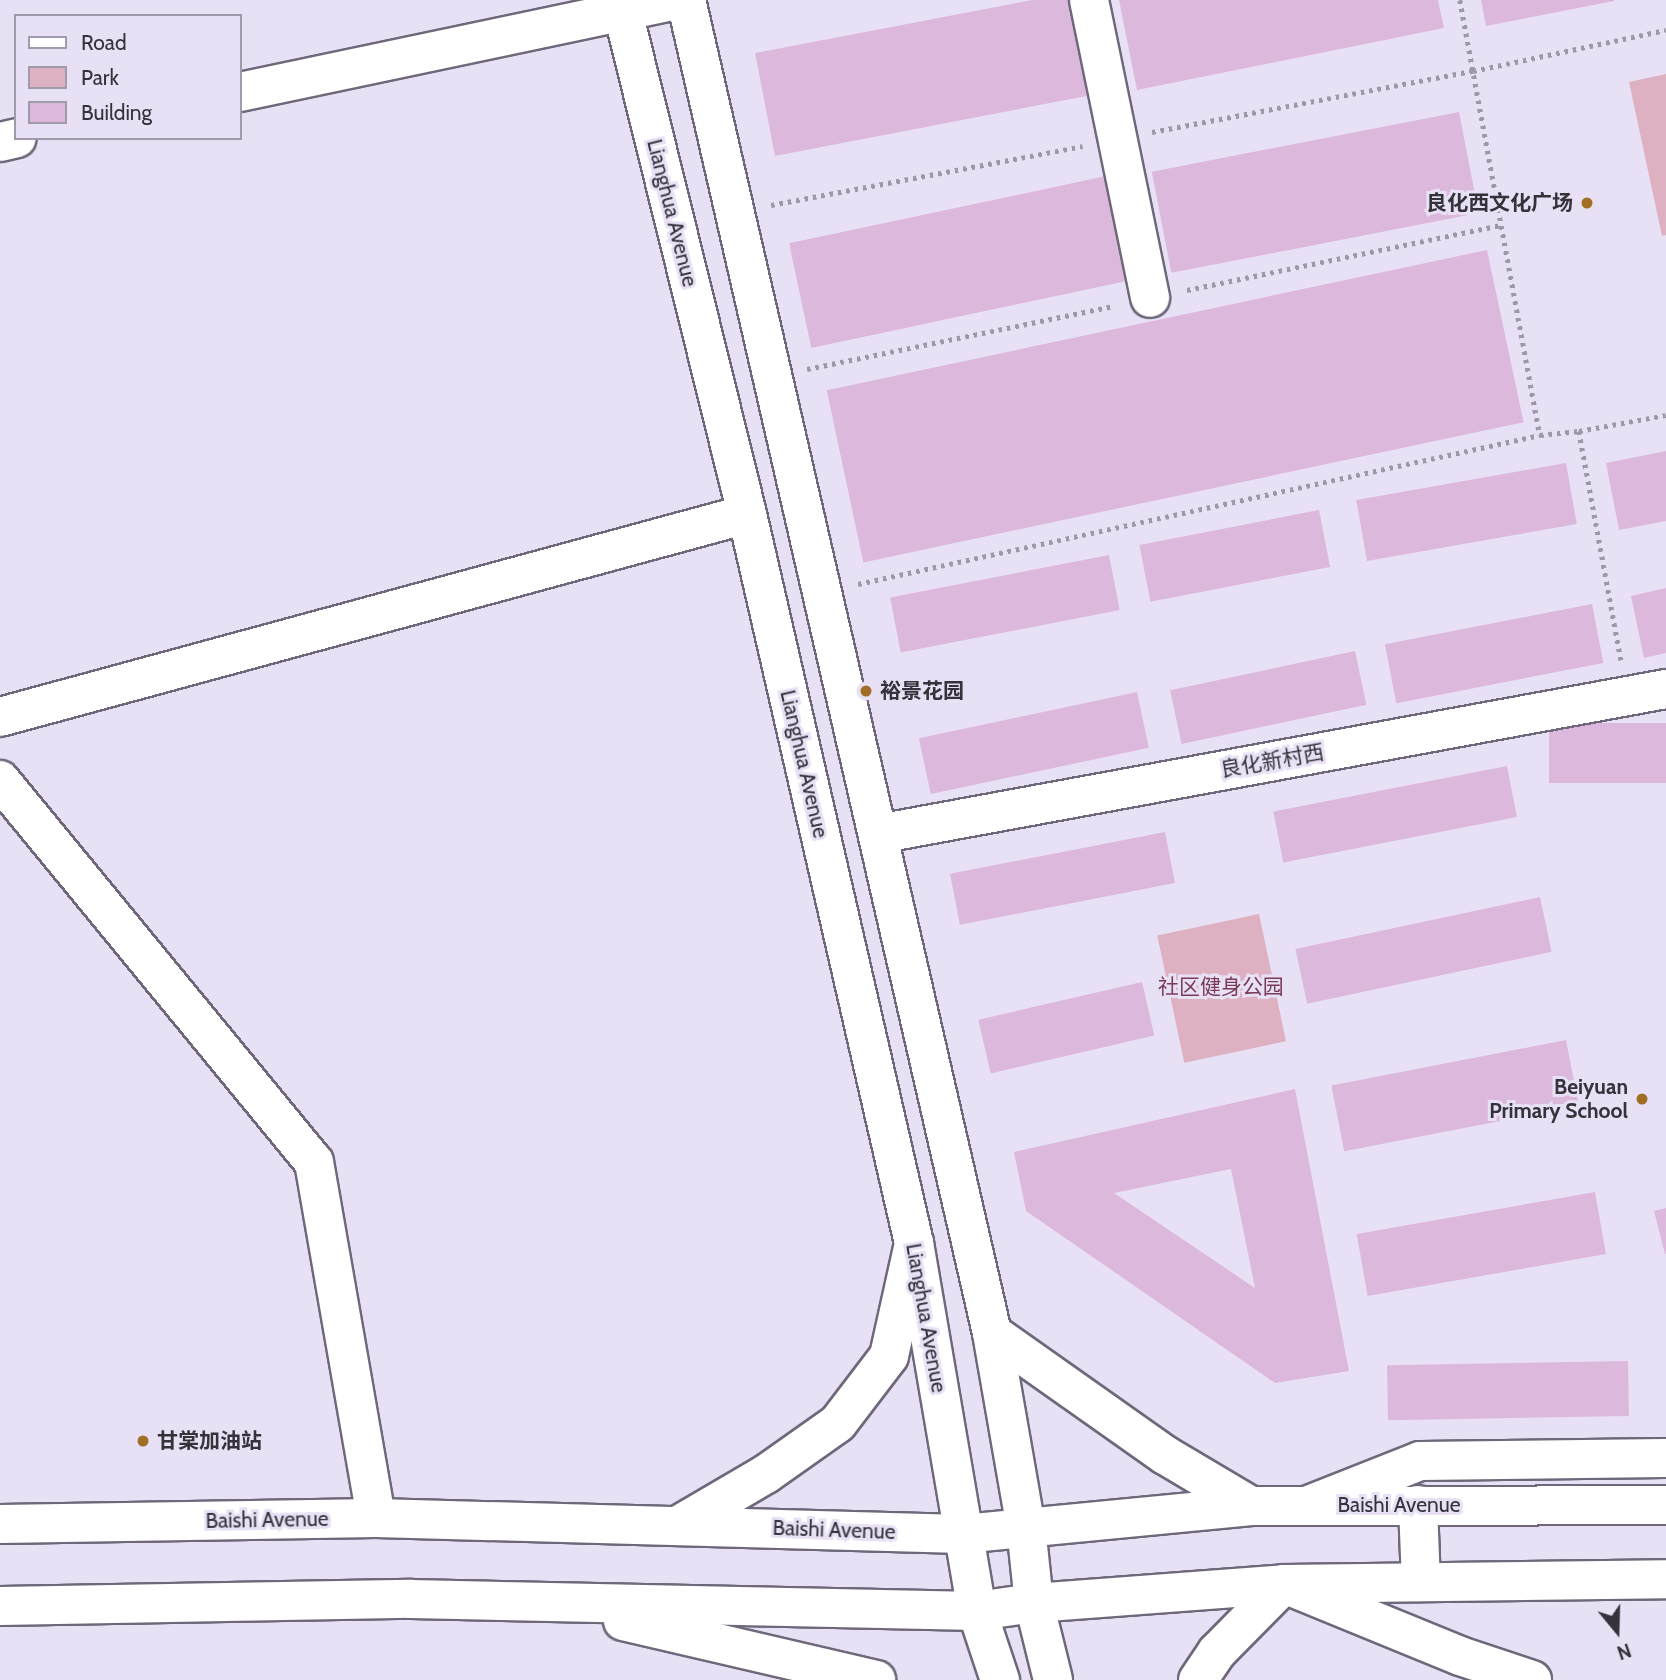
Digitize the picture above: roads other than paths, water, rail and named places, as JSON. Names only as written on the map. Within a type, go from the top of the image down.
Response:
[{"type":"street","points":[[242,92],[621,7],[675,0]]},
{"type":"street","points":[[686,0],[992,1333],[1026,1527],[1034,1603],[1053,1680]]},
{"type":"street","points":[[1088,0],[1150,298]]},
{"type":"street","name":"Lianghua Avenue","points":[[621,7],[747,514],[914,1243],[977,1611],[1000,1680]]},
{"type":"street","points":[[0,717],[747,514]]},
{"type":"street","name":"良化新村西","points":[[878,834],[1666,689]]},
{"type":"street","points":[[0,780],[314,1162],[376,1518]]},
{"type":"street","points":[[679,1525],[766,1474],[838,1423],[889,1356],[914,1243]]},
{"type":"street","points":[[992,1333],[1164,1455],[1251,1506]]},
{"type":"street","points":[[1307,1506],[1420,1461],[1666,1458]]},
{"type":"street","points":[[1418,1505],[1421,1582]]},
{"type":"street","name":"Baishi Avenue","points":[[0,1524],[376,1518],[962,1534],[1251,1506],[1666,1505]]},
{"type":"street","points":[[0,1606],[411,1599],[977,1611],[1034,1603],[1284,1584],[1666,1579]]},
{"type":"street","points":[[1198,1680],[1217,1653],[1284,1584]]},
{"type":"street","points":[[1284,1584],[1460,1656],[1532,1680]]},
{"type":"street","points":[[546,1603],[876,1680]]},
{"type":"place","name":"良化西文化广场","points":[[1587,203]]},
{"type":"place","name":"裕景花园","points":[[866,691]]},
{"type":"place","name":"Beiyuan Primary School","points":[[1642,1099]]},
{"type":"place","name":"甘棠加油站","points":[[143,1441]]},
{"type":"park label","name":"社区健身公园","points":[[1221,987]]}]
